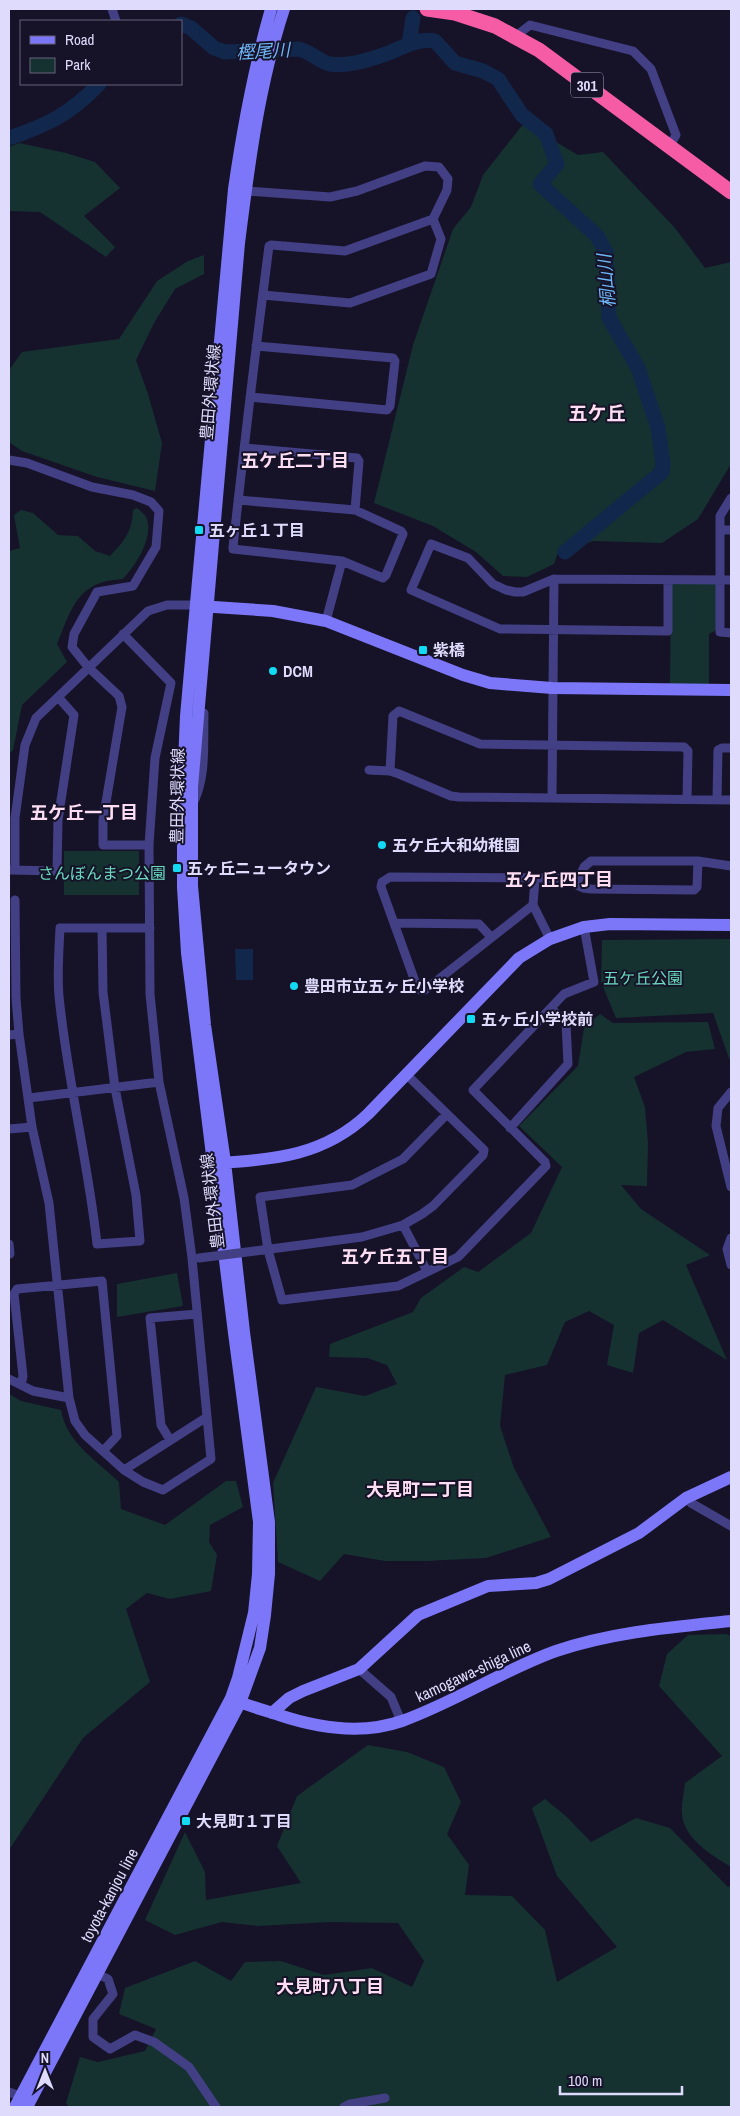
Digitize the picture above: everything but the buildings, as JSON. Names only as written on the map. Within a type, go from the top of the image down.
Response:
[{"type":"highway","name":"301","points":[[427,9],[454,13],[495,26],[516,36],[539,50],[731,192]]},
{"type":"street","name":"豊田外環状線","points":[[219,1163],[192,886],[192,806],[201,673],[202,606],[234,188],[243,125],[272,25],[271,9]]},
{"type":"street","name":"豊田外環状線","points":[[272,25],[284,9]]},
{"type":"street","points":[[516,36],[530,25],[633,50],[651,69],[676,135],[669,147]]},
{"type":"street","name":"豊田外環状線","points":[[235,1700],[260,1648],[270,1574],[269,1522],[244,1332],[187,953],[183,887],[183,778],[186,716],[202,606],[250,153],[263,58]]},
{"type":"street","points":[[238,500],[355,510],[402,531],[403,534],[386,575],[382,578],[342,561],[233,549],[238,500],[256,346],[263,295],[271,245],[344,251],[433,219],[447,190],[448,179],[439,167],[425,166],[357,191],[330,197],[246,191]]},
{"type":"street","points":[[263,295],[350,303],[430,274],[442,240],[433,219]]},
{"type":"street","points":[[250,397],[387,410],[390,406],[395,361],[393,358],[256,346]]},
{"type":"street","points":[[244,448],[357,458],[359,461],[355,510]]},
{"type":"street","points":[[9,460],[28,464],[92,487],[133,495],[151,502],[159,511],[156,547],[133,586],[97,592],[74,634],[72,647],[88,667],[119,696],[122,707],[103,820],[103,845],[149,845]]},
{"type":"street","points":[[731,498],[720,516],[720,632],[731,632]]},
{"type":"street","points":[[720,530],[731,530]]},
{"type":"street","points":[[668,580],[668,631],[500,629],[411,590],[431,544],[468,558],[493,584],[506,590],[524,592],[554,579],[731,580]]},
{"type":"street","points":[[326,621],[342,561]]},
{"type":"street","points":[[552,798],[554,579]]},
{"type":"street","points":[[58,697],[74,715],[58,820],[57,871],[12,870],[15,818],[25,745],[36,718],[148,611],[166,605],[273,611],[326,621],[463,675],[490,683],[552,688],[731,690]]},
{"type":"street","points":[[13,905],[19,1034],[32,1127],[49,1203],[69,1398],[75,1421],[85,1435],[124,1470],[143,1482],[163,1490],[211,1459],[197,1314],[196,1258],[159,1082],[150,994],[149,845],[155,758],[171,683],[123,634]]},
{"type":"street","points":[[390,771],[393,716],[399,711],[475,743],[684,747],[688,751],[688,799]]},
{"type":"street","points":[[717,800],[718,750],[731,748]]},
{"type":"street","points":[[370,770],[390,771],[451,796],[731,800]]},
{"type":"street","points":[[576,885],[584,867],[589,861],[698,861],[731,866]]},
{"type":"street","points":[[533,904],[425,990],[420,990],[417,987],[381,887],[382,882],[390,876],[561,878],[591,889],[694,890],[698,887],[698,861]]},
{"type":"street","points":[[535,879],[533,904],[550,938]]},
{"type":"street","points":[[394,923],[479,924],[491,937]]},
{"type":"street","points":[[219,1163],[292,1155],[332,1140],[359,1122],[520,958],[550,938],[584,927],[610,924],[731,924]]},
{"type":"street","points":[[448,1114],[403,1159],[352,1184],[262,1196],[260,1200],[265,1250],[283,1301],[398,1286],[458,1257],[546,1166],[545,1162],[473,1090],[564,994],[594,982],[584,927]]},
{"type":"street","points":[[102,928],[104,992],[115,1088],[136,1195],[140,1241],[97,1244],[92,1201],[72,1093],[59,994],[60,928],[102,928],[150,928]]},
{"type":"street","points":[[510,1128],[568,1064],[566,1022],[551,1008]]},
{"type":"street","points":[[9,1035],[19,1034]]},
{"type":"street","points":[[196,1258],[362,1237],[403,1224],[433,1206],[483,1155],[484,1150],[406,1074]]},
{"type":"street","points":[[29,1098],[159,1082]]},
{"type":"street","points":[[731,1092],[718,1108],[716,1126],[731,1187]]},
{"type":"street","points":[[9,1129],[32,1127]]},
{"type":"street","points":[[403,1224],[427,1271]]},
{"type":"street","points":[[731,1238],[726,1249],[731,1266]]},
{"type":"street","points":[[9,1244],[9,1254]]},
{"type":"street","points":[[21,1385],[24,1376],[14,1294],[17,1289],[102,1281],[118,1436],[103,1451]]},
{"type":"street","points":[[170,1440],[161,1425],[150,1318],[197,1314]]},
{"type":"street","points":[[9,1379],[33,1391],[69,1398]]},
{"type":"street","points":[[124,1470],[207,1417]]},
{"type":"street","points":[[272,1713],[289,1698],[358,1669],[418,1615],[488,1586],[536,1583],[549,1579],[639,1534],[686,1498],[731,1477]]},
{"type":"street","points":[[686,1498],[691,1503],[731,1526]]},
{"type":"street","name":"kamogawa-shiga line","points":[[235,1700],[307,1724],[332,1728],[360,1728],[401,1721],[433,1708],[512,1669],[557,1651],[616,1636],[731,1621]]},
{"type":"street","points":[[358,1669],[392,1697],[401,1721]]},
{"type":"street","name":"toyota-kanjou line","points":[[21,2104],[93,1972],[235,1700]]},
{"type":"street","points":[[93,1972],[108,1979],[113,1994],[93,2019],[93,2037],[110,2050],[135,2035],[154,2042],[189,2067],[216,2107]]},
{"type":"street","points":[[9,2092],[21,2104]]},
{"type":"street","points":[[344,2107],[350,2104],[386,2098]]},
{"type":"green space","points":[[524,123],[578,155],[603,152],[675,228],[705,268],[731,262],[731,464],[698,519],[662,543],[593,541],[558,553],[554,564],[527,577],[503,576],[476,552],[433,526],[374,503],[413,345],[453,229],[471,207],[483,175]]},
{"type":"green space","points":[[19,143],[66,153],[95,162],[120,188],[84,216],[115,247],[106,257],[40,212],[9,211],[9,147]]},
{"type":"green space","points":[[204,255],[204,274],[175,289],[154,323],[136,360],[162,443],[155,491],[97,477],[22,451],[9,442],[9,370],[22,352],[119,339],[157,281],[188,261]]},
{"type":"green space","points":[[137,508],[146,517],[148,525],[146,542],[138,559],[123,579],[96,585],[79,598],[67,619],[57,644],[67,662],[22,705],[13,750],[9,754],[9,551],[20,548],[14,515],[21,510],[33,513],[58,535],[78,536],[95,551],[110,556],[127,535],[133,510]]},
{"type":"green space","points":[[671,584],[717,584],[717,630],[709,634],[709,685],[670,684]]},
{"type":"green space","name":"さんぼんまつ公園","points":[[64,851],[139,851],[139,895],[64,895]]},
{"type":"green space","name":"五ケ丘公園","points":[[731,939],[731,1064],[713,1013],[616,1018],[601,982],[602,940]]},
{"type":"green space","points":[[600,1014],[613,1023],[708,1022],[715,1049],[686,1052],[634,1077],[645,1107],[648,1144],[647,1186],[621,1185],[641,1209],[710,1255],[686,1265],[727,1360],[663,1320],[639,1333],[633,1373],[607,1365],[614,1325],[589,1311],[565,1322],[547,1365],[505,1375],[500,1426],[514,1468],[551,1537],[486,1558],[385,1561],[344,1554],[320,1581],[278,1562],[273,1483],[316,1387],[365,1396],[397,1384],[387,1365],[367,1358],[329,1357],[330,1344],[413,1312],[421,1298],[464,1267],[478,1272],[531,1233],[562,1167],[519,1126],[578,1066],[584,1028]]},
{"type":"green space","points":[[177,1273],[183,1306],[117,1317],[117,1284]]},
{"type":"green space","points":[[9,1394],[21,1401],[61,1410],[69,1432],[83,1450],[119,1482],[121,1509],[165,1525],[226,1481],[236,1481],[243,1507],[210,1525],[209,1542],[217,1555],[211,1591],[170,1599],[147,1593],[126,1609],[150,1682],[83,1738],[9,1850]]},
{"type":"green space","points":[[726,1634],[731,1636],[731,1867],[708,1852],[693,1838],[684,1823],[682,1814],[685,1783],[722,1756],[659,1686],[667,1654],[688,1635]]},
{"type":"green space","points":[[368,1745],[407,1752],[444,1767],[461,1802],[447,1834],[469,1865],[465,1895],[512,1896],[545,1930],[557,1982],[617,1947],[557,1876],[532,1808],[545,1799],[567,1817],[591,1842],[636,1818],[670,1828],[728,1887],[731,1886],[731,2107],[69,2107],[66,2103],[80,2057],[98,2062],[145,2051],[156,2029],[119,2014],[125,1988],[195,1961],[231,1981],[245,1962],[281,1961],[324,1975],[372,1968],[412,1987],[424,1961],[398,1923],[330,1922],[258,1926],[222,1922],[175,1935],[145,1920],[185,1832],[205,1872],[206,1900],[301,1883],[277,1846],[297,1796]]},
{"type":"water","points":[[235,949],[253,949],[253,980],[236,980]]},
{"type":"waterway","name":"樫尾川","points":[[409,44],[413,18]]},
{"type":"waterway","name":"桐山川","points":[[182,24],[191,28],[214,48],[225,52],[299,49],[327,63],[337,65],[369,60],[418,42],[435,41],[455,63],[483,71],[498,79],[522,115],[546,134],[557,164],[540,184],[597,236],[606,252],[609,318],[638,368],[658,428],[663,464],[662,472],[565,552]]},
{"type":"waterway","name":"樫尾川","points":[[9,138],[58,117],[78,103],[98,85]]},
{"type":"place","name":"五ヶ丘１丁目","points":[[199,530]]},
{"type":"place","name":"紫橋","points":[[423,650]]},
{"type":"place","name":"DCM","points":[[273,671]]},
{"type":"place","name":"五ケ丘大和幼稚園","points":[[382,845]]},
{"type":"place","name":"五ヶ丘ニュータウン","points":[[177,868]]},
{"type":"place","name":"豊田市立五ヶ丘小学校","points":[[294,986]]},
{"type":"place","name":"五ヶ丘小学校前","points":[[471,1019]]},
{"type":"place","name":"大見町１丁目","points":[[186,1821]]},
{"type":"district","name":"五ケ丘","points":[[597,413]]},
{"type":"district","name":"五ケ丘二丁目","points":[[295,460]]},
{"type":"district","name":"五ケ丘一丁目","points":[[84,812]]},
{"type":"district","name":"五ケ丘四丁目","points":[[559,879]]},
{"type":"district","name":"五ケ丘五丁目","points":[[395,1256]]},
{"type":"district","name":"大見町二丁目","points":[[420,1489]]},
{"type":"district","name":"大見町八丁目","points":[[330,1986]]}]
